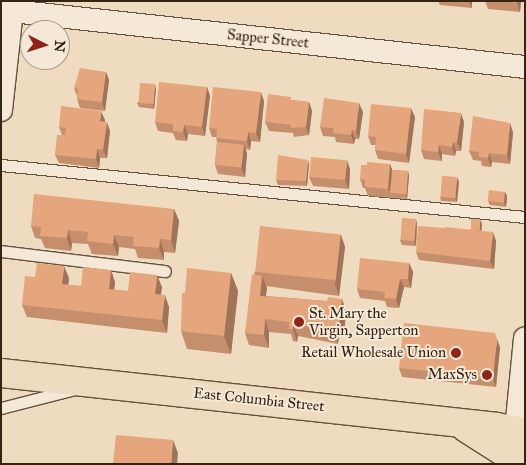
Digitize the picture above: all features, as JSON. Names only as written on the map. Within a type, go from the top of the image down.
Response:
[{"type":"main road","name":"East Columbia Street","points":[[1,373],[456,423],[520,433]]},
{"type":"main road","points":[[456,423],[523,464]]},
{"type":"street","name":"Sapper Street","points":[[13,6],[525,67]]},
{"type":"street","points":[[1,110],[13,6]]},
{"type":"street","points":[[520,433],[525,338]]},
{"type":"lane","points":[[1,165],[525,217]]},
{"type":"lane","points":[[1,251],[165,271]]},
{"type":"lane","points":[[1,408],[99,383]]},
{"type":"building","points":[[494,1],[517,1],[517,3]]},
{"type":"building","points":[[80,68],[106,72],[102,102],[77,99],[78,89],[74,88]]},
{"type":"building","points":[[159,82],[207,87],[202,127],[184,125],[183,132],[173,131],[173,124],[155,122]]},
{"type":"building","points":[[140,83],[155,84],[154,104],[139,103]]},
{"type":"building","points":[[213,87],[261,92],[256,133],[248,132],[247,141],[216,138],[217,129],[209,128]]},
{"type":"building","points":[[268,94],[309,102],[306,127],[291,128],[291,125],[265,122]]},
{"type":"building","points":[[324,98],[359,103],[356,131],[352,130],[351,135],[333,133],[334,128],[320,127]]},
{"type":"building","points":[[371,104],[411,108],[406,154],[375,150],[376,137],[368,136]]},
{"type":"building","points":[[61,106],[101,111],[100,121],[107,122],[103,150],[97,149],[96,159],[55,155],[57,135],[65,135],[66,128],[59,127]]},
{"type":"building","points":[[424,109],[461,113],[457,142],[453,142],[452,147],[439,145],[438,152],[421,150]]},
{"type":"building","points":[[473,116],[510,123],[507,155],[489,153],[488,158],[479,157],[479,152],[469,151]]},
{"type":"building","points":[[217,142],[244,145],[241,168],[215,165]]},
{"type":"building","points":[[278,155],[308,160],[306,181],[276,180]]},
{"type":"building","points":[[311,157],[347,160],[345,180],[309,177]]},
{"type":"building","points":[[367,162],[390,164],[388,189],[365,187],[365,180],[360,179],[361,165],[367,165]]},
{"type":"building","points":[[392,170],[408,171],[406,194],[390,193]]},
{"type":"building","points":[[442,176],[457,177],[455,198],[441,197]]},
{"type":"building","points":[[489,190],[505,192],[504,203],[488,201]]},
{"type":"building","points":[[34,194],[174,209],[171,240],[160,239],[159,248],[133,246],[134,237],[114,235],[113,244],[87,241],[88,232],[68,230],[67,238],[40,236],[41,227],[31,226]]},
{"type":"building","points":[[402,218],[416,219],[414,241],[400,240]]},
{"type":"building","points":[[471,219],[480,219],[480,230],[471,230]]},
{"type":"building","points":[[260,226],[341,234],[336,280],[255,272]]},
{"type":"building","points":[[418,226],[444,228],[445,233],[445,227],[493,232],[490,261],[416,252]]},
{"type":"building","points":[[360,258],[409,263],[408,279],[400,279],[396,299],[384,298],[385,292],[357,289]]},
{"type":"building","points":[[37,263],[64,266],[62,284],[81,286],[83,267],[111,270],[109,289],[128,291],[130,272],[157,275],[155,294],[165,295],[162,320],[22,305],[25,276],[35,277]]},
{"type":"building","points":[[187,268],[231,273],[224,336],[181,331],[182,293],[185,293]]},
{"type":"building","points":[[252,274],[262,276],[260,296],[327,301],[328,297],[342,299],[339,324],[335,323],[334,331],[293,324],[293,329],[289,329],[289,322],[265,319],[264,335],[245,333]]},
{"type":"building","points":[[404,323],[495,333],[497,339],[493,378],[399,368]]},
{"type":"building","points":[[116,435],[173,440],[171,464],[113,464]]},
{"type":"place","name":"St. Mary the Virgin, Sapperton","points":[[299,322]]},
{"type":"place","name":"Retail Wholesale Union","points":[[456,353]]},
{"type":"place","name":"MaxSys","points":[[487,375]]}]
